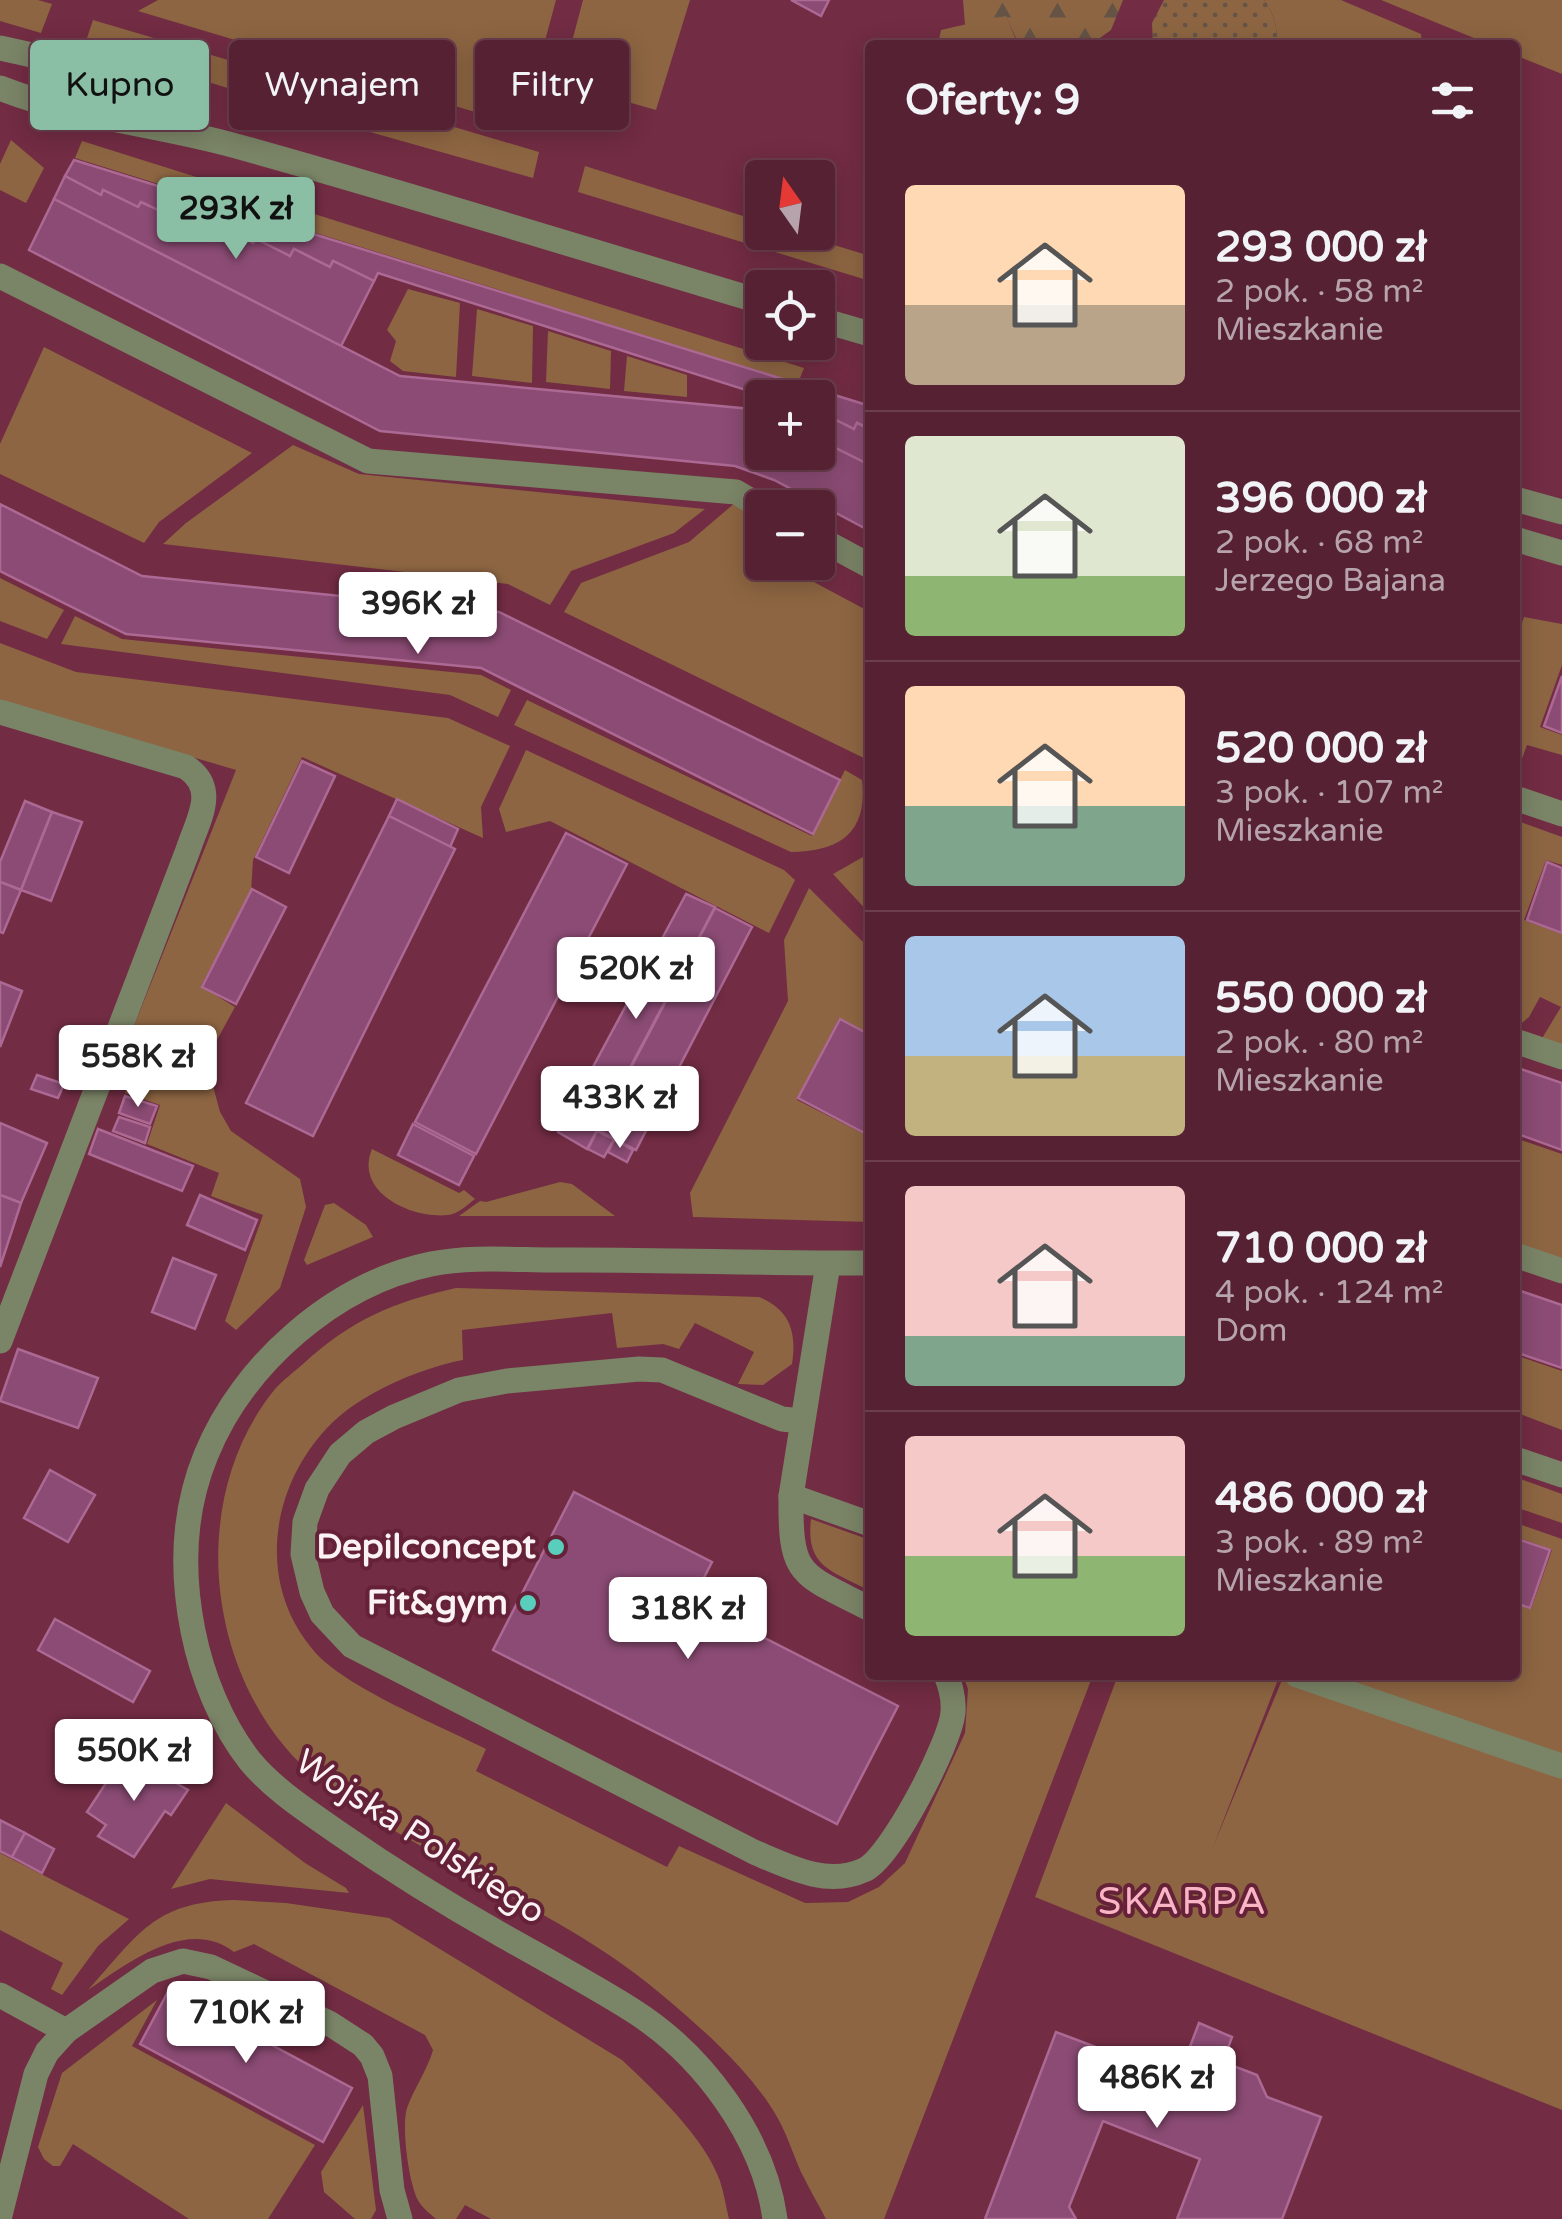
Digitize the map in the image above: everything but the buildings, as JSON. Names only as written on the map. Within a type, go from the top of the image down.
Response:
[{"type":"street","points":[[0,48],[59,60],[102,75],[207,138]]},
{"type":"street","points":[[2,94],[90,117],[207,138],[745,297]]},
{"type":"street","points":[[0,276],[368,461],[736,492],[745,497]]},
{"type":"street","points":[[835,324],[865,333]]},
{"type":"street","points":[[1520,501],[1562,512]]},
{"type":"street","points":[[1520,540],[1562,553]]},
{"type":"street","points":[[835,547],[865,563]]},
{"type":"street","points":[[0,712],[186,767],[198,776],[205,796],[188,850],[0,1342]]},
{"type":"street","points":[[1520,800],[1562,814]]},
{"type":"street","points":[[1520,1043],[1562,1056]]},
{"type":"street","points":[[1520,1258],[1562,1271]]},
{"type":"street","name":"Wojska Polskiego","points":[[775,2219],[772,2193],[740,2123],[674,2042],[635,2012],[408,1880],[312,1814],[261,1773],[226,1723],[197,1652],[185,1576],[185,1546],[197,1477],[213,1438],[236,1400],[282,1344],[319,1316],[384,1279],[434,1263],[457,1261],[865,1263]]},
{"type":"street","points":[[828,1264],[791,1496],[790,1537],[799,1566],[820,1584],[865,1607]]},
{"type":"street","points":[[802,1421],[782,1419],[662,1370],[616,1370],[459,1390],[366,1432],[328,1468],[305,1522],[304,1554],[312,1592],[322,1614],[352,1646],[740,1845],[808,1874],[830,1876],[864,1871],[877,1863],[895,1841],[951,1724],[952,1692],[948,1680]]},
{"type":"street","points":[[1520,1461],[1562,1476]]},
{"type":"street","points":[[791,1496],[865,1522]]},
{"type":"street","points":[[1311,1680],[1561,1766]]},
{"type":"street","points":[[0,2215],[36,2074],[46,2052],[66,2032],[152,1971],[183,1961],[212,1967],[364,2044],[380,2076],[392,2190],[400,2219]]},
{"type":"street","points":[[0,1994],[66,2032]]},
{"type":"green space","points":[[0,0],[52,4],[41,33],[0,21]]},
{"type":"green space","points":[[158,0],[556,0],[545,40],[475,40],[475,112],[455,106],[455,40],[235,40],[138,11]]},
{"type":"green space","points":[[583,0],[690,0],[656,110],[629,102],[629,40],[572,40]]},
{"type":"green space","points":[[963,0],[1123,0],[1111,30],[1097,40],[1017,40],[1006,16],[965,25]]},
{"type":"green space","points":[[1164,0],[1264,0],[1275,21],[1277,40],[1153,40],[1152,23]]},
{"type":"green space","points":[[1264,0],[1341,0],[1421,34],[1422,40],[1277,40]]},
{"type":"green space","points":[[1381,0],[1562,0],[1562,74],[1520,57],[1520,40],[1479,40]]},
{"type":"green space","points":[[1006,15],[1016,40],[939,40],[941,30]]},
{"type":"green space","points":[[93,20],[161,40],[86,40]]},
{"type":"green space","points":[[209,54],[229,60],[229,88],[209,82]]},
{"type":"green space","points":[[455,127],[539,152],[533,178],[364,130]]},
{"type":"green space","points":[[11,140],[44,168],[26,203],[0,190],[0,164]]},
{"type":"green space","points":[[82,141],[745,349],[745,360],[779,360],[804,368],[799,380],[788,380],[75,158]]},
{"type":"green space","points":[[585,166],[745,217],[745,243],[578,192]]},
{"type":"green space","points":[[835,245],[865,254],[865,279],[768,250],[835,250]]},
{"type":"green space","points":[[408,289],[460,303],[456,377],[403,371],[390,361],[396,341],[387,330]]},
{"type":"green space","points":[[477,309],[533,326],[532,383],[472,376]]},
{"type":"green space","points":[[548,331],[611,351],[610,389],[546,382]]},
{"type":"green space","points":[[44,347],[252,453],[159,522],[144,543],[0,474],[0,444]]},
{"type":"green space","points":[[627,356],[687,375],[687,397],[624,391]]},
{"type":"green space","points":[[293,445],[359,474],[705,509],[674,533],[571,571],[550,605],[508,584],[163,544]]},
{"type":"green space","points":[[736,502],[745,507],[745,580],[810,580],[865,609],[865,759],[564,612],[581,583],[689,542]]},
{"type":"green space","points":[[0,578],[64,610],[47,639],[0,621]]},
{"type":"green space","points":[[75,616],[122,639],[481,675],[511,690],[498,717],[450,695],[61,644]]},
{"type":"green space","points":[[1524,617],[1562,624],[1562,665],[1540,727],[1562,735],[1562,755],[1527,745],[1520,764],[1520,629]]},
{"type":"green space","points":[[0,643],[76,672],[448,718],[510,746],[481,807],[483,838],[302,757],[253,860],[251,892],[201,986],[235,1007],[206,1060],[220,1112],[231,1131],[300,1179],[306,1207],[280,1288],[236,1330],[225,1321],[263,1215],[211,1196],[219,1173],[147,1144],[160,1105],[125,1093],[141,1039],[134,1026],[236,770],[0,700]]},
{"type":"green space","points":[[527,700],[812,836],[845,770],[862,780],[860,813],[855,826],[837,843],[791,852],[514,725]]},
{"type":"green space","points":[[526,750],[784,870],[795,880],[769,933],[550,821],[506,832],[499,809]]},
{"type":"green space","points":[[1520,822],[1562,837],[1562,865],[1546,860],[1524,920],[1562,934],[1562,1046],[1541,1040],[1561,1007],[1540,997],[1520,1025]]},
{"type":"green space","points":[[865,856],[865,909],[833,874]]},
{"type":"green space","points":[[809,888],[865,944],[865,1032],[839,1018],[797,1100],[865,1134],[865,1222],[693,1217],[690,1193],[788,1001],[784,940]]},
{"type":"green space","points":[[1520,1140],[1562,1154],[1562,1259],[1520,1244]]},
{"type":"green space","points":[[372,1149],[459,1193],[464,1190],[475,1199],[448,1215],[403,1207],[389,1200],[371,1178]]},
{"type":"green space","points":[[560,1182],[572,1184],[615,1216],[459,1216],[480,1201]]},
{"type":"green space","points":[[334,1203],[366,1225],[373,1237],[307,1265],[304,1260],[325,1205]]},
{"type":"green space","points":[[456,1288],[759,1297],[778,1308],[792,1332],[792,1364],[763,1385],[738,1384],[754,1352],[695,1323],[679,1349],[663,1344],[617,1348],[612,1313],[462,1330],[463,1360],[408,1377],[355,1404],[327,1428],[307,1453],[282,1508],[277,1538],[284,1597],[296,1625],[314,1651],[347,1678],[486,1749],[476,1771],[667,1867],[679,1846],[805,1903],[848,1902],[879,1887],[905,1863],[965,1733],[968,1689],[965,1680],[1091,1680],[884,2219],[826,2219],[770,2106],[709,2036],[609,1955],[394,1831],[322,1783],[285,1747],[258,1708],[238,1664],[224,1618],[218,1570],[220,1522],[230,1474],[248,1430],[278,1386],[356,1324],[412,1300]]},
{"type":"green space","points":[[1520,1357],[1562,1371],[1562,1430],[1520,1414]]},
{"type":"green space","points":[[1520,1479],[1562,1494],[1562,1523],[1520,1509]]},
{"type":"green space","points":[[811,1519],[865,1538],[865,1588],[824,1566],[812,1548]]},
{"type":"green space","points":[[1520,1524],[1562,1539],[1562,2110],[1035,1897],[1116,1680],[1278,1680],[1213,1847],[1282,1680],[1520,1680],[1520,1606],[1531,1609],[1552,1550],[1520,1538]]},
{"type":"green space","points":[[226,1803],[349,1893],[210,1879],[171,1889]]},
{"type":"green space","points":[[0,1853],[129,1919],[98,1946],[62,1995],[51,1989],[63,1963],[0,1930]]},
{"type":"green space","points":[[207,1902],[286,1903],[389,1918],[622,2060],[678,2116],[703,2148],[720,2181],[729,2219],[491,2219],[465,2205],[456,2219],[436,2219],[415,2194],[406,2141],[407,2108],[433,2050],[425,2035],[254,1944],[234,1952],[216,1942],[177,1941],[139,1957],[88,1990],[135,1938],[165,1915]]},
{"type":"green space","points":[[157,2000],[132,2046],[315,2145],[268,2219],[189,2219],[73,2144],[60,2166],[44,2159],[38,2147],[62,2073]]},
{"type":"green space","points":[[363,2105],[376,2210],[371,2219],[355,2219],[324,2192],[321,2172]]},
{"type":"place","name":"Depilconcept","points":[[556,1547]]},
{"type":"place","name":"Fit&gym","points":[[528,1603]]},
{"type":"district","name":"SKARPA","points":[[1183,1902]]}]
